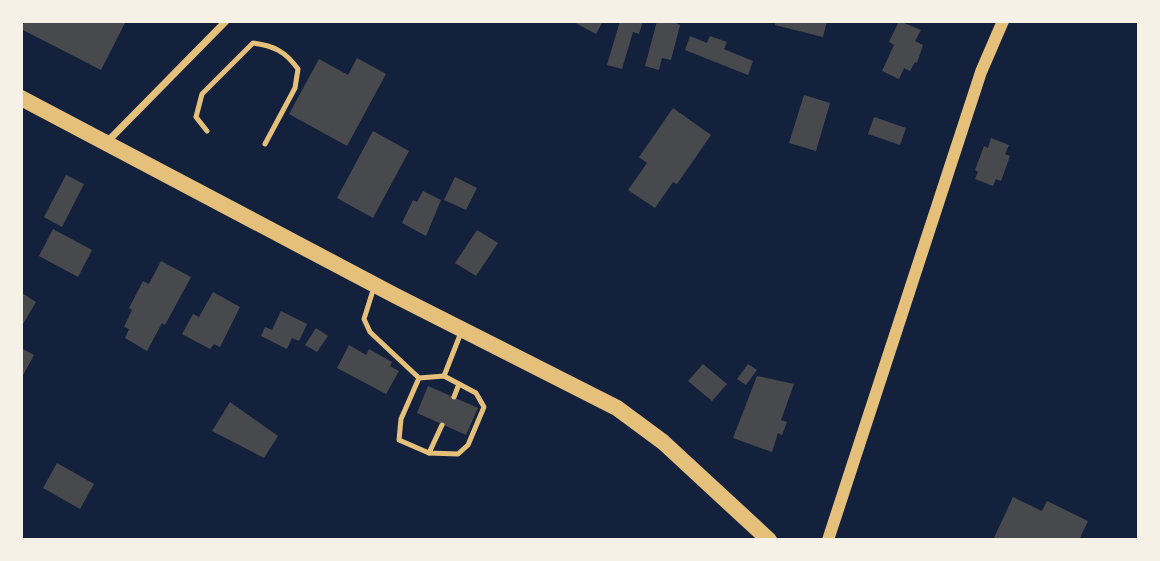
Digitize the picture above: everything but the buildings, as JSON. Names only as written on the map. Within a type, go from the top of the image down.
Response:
[{"type":"main road","points":[[21,98],[462,330],[594,394],[637,421],[704,478],[769,540]]},
{"type":"street","points":[[107,143],[226,21]]},
{"type":"street","points":[[828,540],[981,72],[1003,21]]},
{"type":"lane","points":[[207,131],[196,117],[202,94],[253,43],[273,46],[289,57],[298,69],[295,88],[265,144]]},
{"type":"lane","points":[[375,285],[364,319],[370,332],[419,378],[444,376],[476,393],[484,407],[468,445],[458,454],[429,453],[399,440],[401,419],[419,378]]},
{"type":"lane","points":[[444,376],[462,330]]},
{"type":"lane","points":[[454,397],[459,384]]},
{"type":"lane","points":[[429,453],[442,425]]}]
